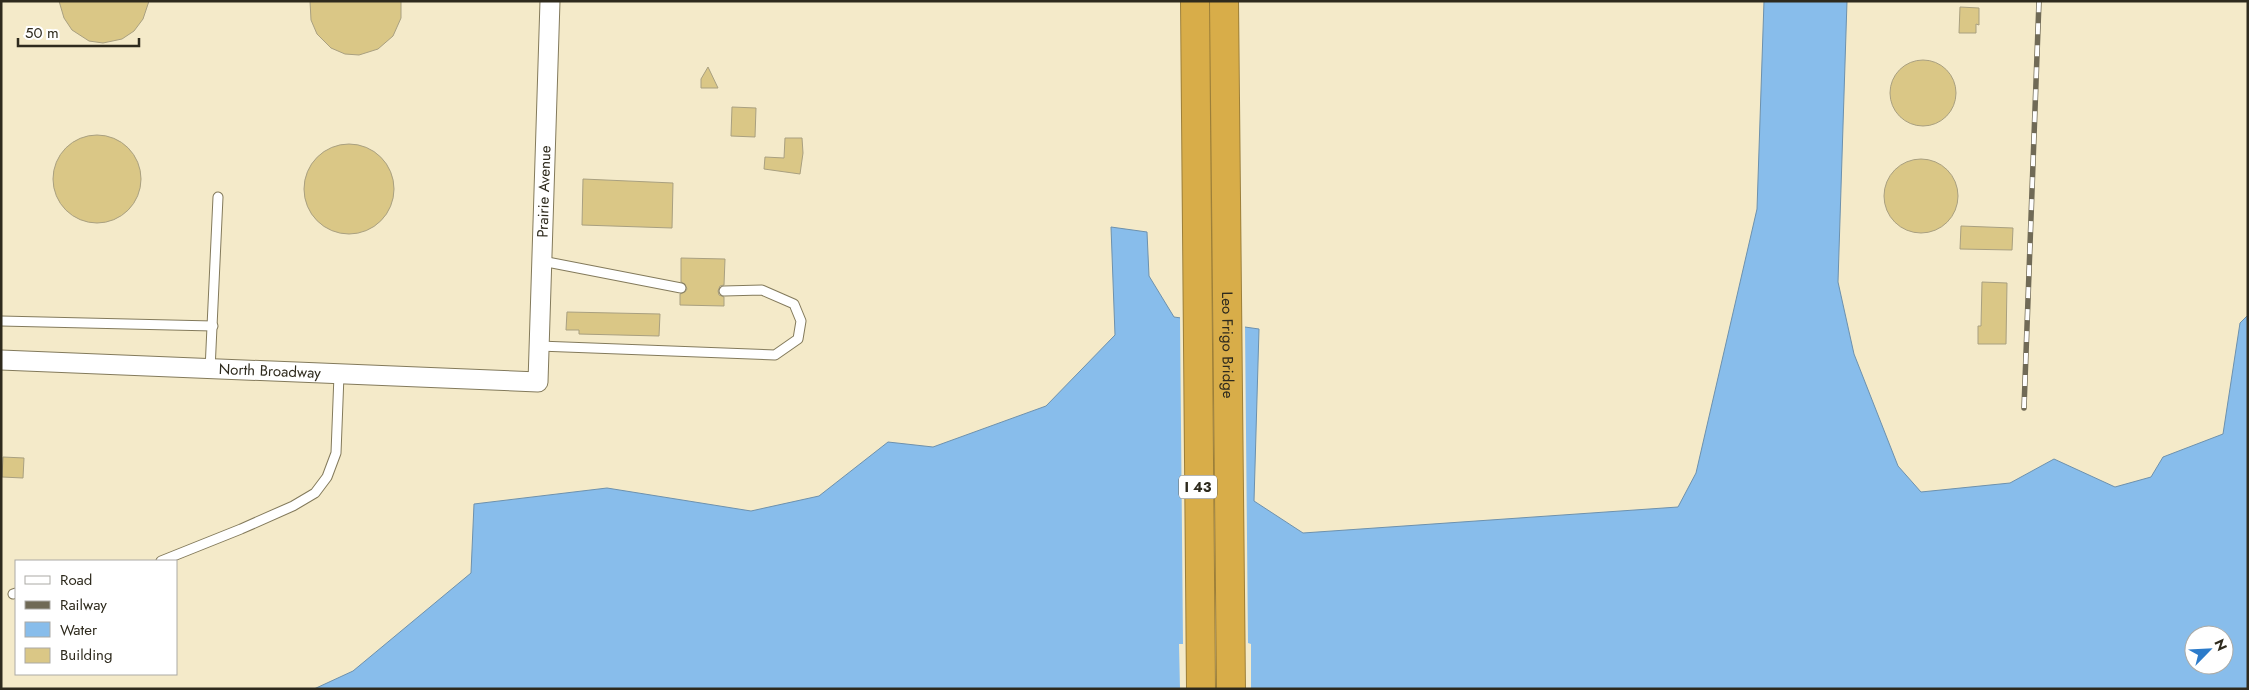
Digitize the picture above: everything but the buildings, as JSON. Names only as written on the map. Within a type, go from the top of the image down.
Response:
[{"type":"highway","name":"I 43","points":[[1195,1],[1201,689]]},
{"type":"highway","name":"Leo Frigo Bridge","points":[[1224,1],[1231,689]]},
{"type":"street","name":"Prairie Avenue","points":[[538,382],[550,1]]},
{"type":"street","name":"North Broadway","points":[[1,360],[538,382]]},
{"type":"lane","points":[[210,370],[218,197]]},
{"type":"lane","points":[[542,261],[681,288]]},
{"type":"lane","points":[[539,346],[775,355],[798,339],[801,321],[794,304],[762,290],[724,291]]},
{"type":"lane","points":[[1,322],[213,326]]},
{"type":"lane","points":[[163,560],[241,529],[293,506],[315,493],[327,476],[336,453],[339,375]]},
{"type":"water","points":[[1764,1],[1847,1],[1838,282],[1854,354],[1898,466],[1921,492],[2010,483],[2054,459],[2115,487],[2151,477],[2163,457],[2223,434],[2240,323],[2248,315],[2248,689],[314,689],[353,671],[471,573],[474,504],[607,488],[751,511],[819,496],[888,442],[933,447],[1046,406],[1115,335],[1111,227],[1147,232],[1149,276],[1174,317],[1259,329],[1254,501],[1303,533],[1678,507],[1696,473],[1757,209]]},
{"type":"pier","points":[[1180,316],[1245,325],[1248,643],[1251,644],[1251,689],[1180,689],[1179,644],[1183,644]]},
{"type":"railway","points":[[2024,408],[2039,1]]}]
